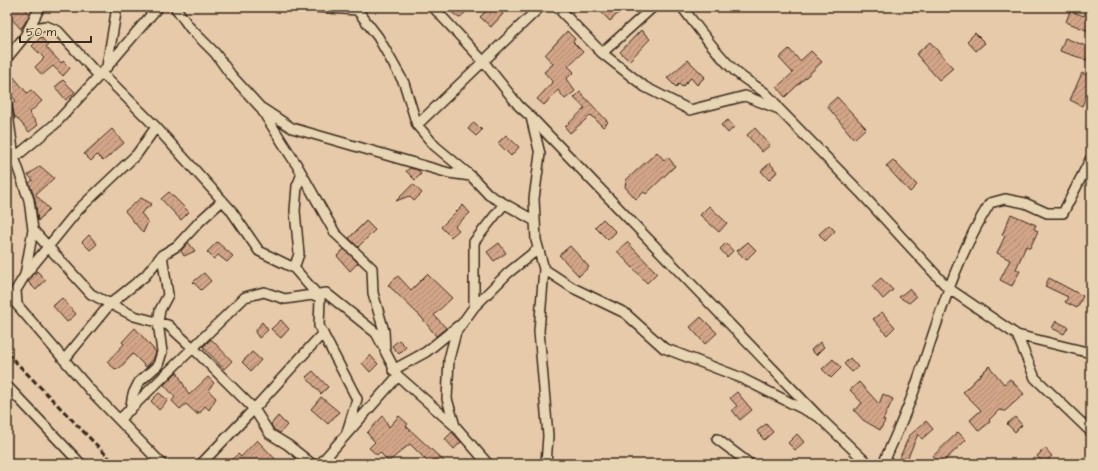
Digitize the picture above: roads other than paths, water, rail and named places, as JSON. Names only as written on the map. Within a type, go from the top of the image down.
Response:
[{"type":"street","points":[[7,66],[8,56],[29,29],[40,7]]},
{"type":"street","points":[[103,72],[117,7]]},
{"type":"street","points":[[7,164],[55,124],[103,72],[158,7]]},
{"type":"street","points":[[175,7],[190,28],[215,53],[260,107],[302,174],[335,233],[372,268],[373,293],[384,331],[385,350]]},
{"type":"street","points":[[315,7],[356,8],[378,37],[404,83],[417,125],[435,146],[471,176],[489,195],[535,221]]},
{"type":"street","points":[[432,7],[483,61],[519,106],[819,418],[868,464]]},
{"type":"street","points":[[417,125],[540,7]]},
{"type":"street","points":[[557,7],[602,54],[645,87],[690,110],[745,96],[779,109]]},
{"type":"street","points":[[602,54],[653,7]]},
{"type":"street","points":[[682,7],[736,72],[772,97],[779,109],[860,192],[948,288],[1017,335],[1091,353]]},
{"type":"street","points":[[29,29],[46,26],[58,31],[103,72],[156,126],[222,201],[259,250],[294,268],[320,298],[320,326],[357,399],[348,432]]},
{"type":"street","points":[[7,107],[14,157],[29,200],[33,230],[25,275]]},
{"type":"street","points":[[260,107],[292,128],[449,173],[471,176]]},
{"type":"street","points":[[531,117],[540,154],[534,199],[538,249],[544,270],[539,331],[548,436],[546,464]]},
{"type":"street","points":[[18,305],[16,290],[25,275],[78,210],[137,154],[156,126]]},
{"type":"street","points":[[884,464],[914,389],[948,288],[979,221],[990,203],[1005,199],[1025,203],[1047,213],[1063,212],[1091,158]]},
{"type":"street","points":[[294,268],[300,254],[296,211],[297,186],[302,174]]},
{"type":"street","points":[[64,360],[110,304],[145,276],[162,254],[177,246],[200,221],[222,201]]},
{"type":"street","points":[[474,303],[474,242],[504,204]]},
{"type":"street","points":[[33,230],[91,294],[134,316],[168,324],[254,409],[270,434],[288,445],[312,464]]},
{"type":"street","points":[[455,426],[447,398],[449,359],[456,332],[464,322],[474,303],[538,249]]},
{"type":"street","points":[[130,410],[133,394],[139,382],[158,365],[162,352],[158,322],[160,310],[168,295],[167,278],[162,254]]},
{"type":"street","points":[[544,270],[572,288],[625,313],[664,348],[739,377],[819,418]]},
{"type":"street","points":[[119,420],[245,297],[264,292],[285,299],[326,293],[376,332],[396,373],[455,426],[488,464]]},
{"type":"street","points":[[7,293],[90,390],[162,464]]},
{"type":"street","points":[[320,464],[396,373],[464,322]]},
{"type":"street","points":[[201,464],[254,409],[323,333]]},
{"type":"street","points":[[1017,335],[1035,378],[1091,432]]},
{"type":"street","points":[[7,386],[81,464]]},
{"type":"street","points":[[717,438],[750,464]]},
{"type":"railway","points":[[7,353],[115,464]]}]
